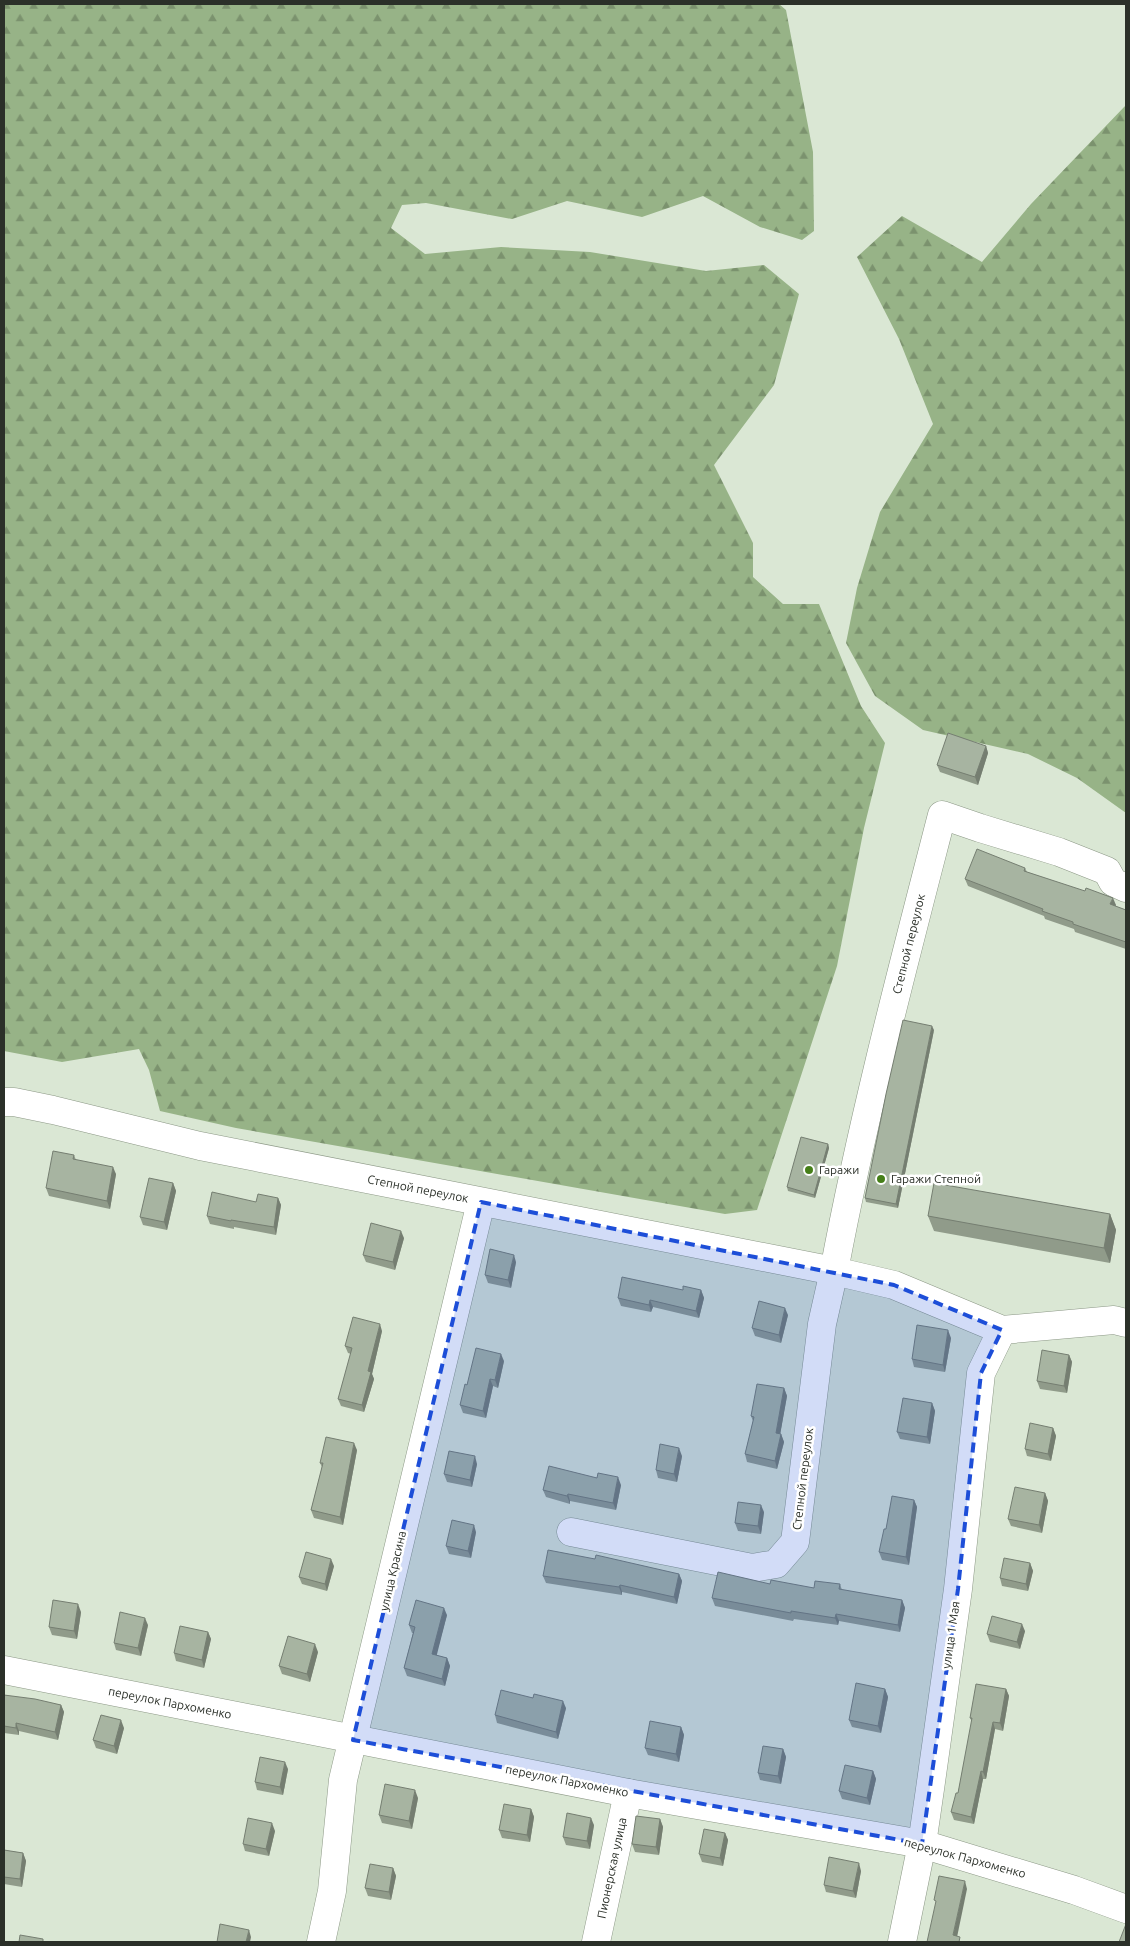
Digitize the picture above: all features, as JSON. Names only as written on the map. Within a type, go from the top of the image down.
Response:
[{"type":"street","name":"Степной переулок","points":[[571,1532],[752,1568],[776,1564],[795,1542],[822,1324],[846,1205],[875,1078],[942,815],[1060,852],[1107,871],[1113,882],[1126,888]]},
{"type":"street","name":"Степной переулок","points":[[7,1100],[200,1146],[834,1271],[894,1286],[1002,1330],[1114,1320],[1126,1323]]},
{"type":"street","name":"улица Красина","points":[[321,1942],[332,1891],[343,1780],[481,1202]]},
{"type":"street","name":"улица 1 Мая","points":[[902,1942],[922,1844],[958,1589],[981,1373],[1002,1330]]},
{"type":"street","name":"переулок Пархоменко","points":[[4,1670],[628,1793],[922,1844],[1074,1890],[1126,1909]]},
{"type":"street","name":"Пионерская улица","points":[[596,1942],[628,1793]]},
{"type":"highlighted area","points":[[481,1202],[894,1285],[1002,1330],[981,1373],[958,1589],[922,1844],[353,1740]]},
{"type":"green space","points":[[4,4],[779,4],[786,10],[813,152],[814,231],[802,240],[760,227],[703,196],[642,217],[567,201],[512,219],[426,203],[402,205],[391,228],[425,254],[501,247],[590,252],[706,271],[764,265],[799,294],[774,385],[714,465],[753,543],[753,577],[783,604],[819,604],[861,706],[885,743],[864,828],[837,966],[757,1210],[725,1214],[236,1128],[160,1111],[149,1070],[139,1049],[62,1062],[4,1051]]},
{"type":"green space","points":[[1126,105],[1126,813],[1077,778],[1028,754],[923,730],[875,696],[846,643],[857,588],[880,512],[933,424],[899,339],[857,257],[902,216],[982,262],[1031,204]]},
{"type":"building","points":[[948,733],[986,746],[975,777],[937,765]]},
{"type":"building","points":[[977,849],[1025,868],[1024,871],[1085,891],[1086,888],[1113,898],[1110,904],[1126,910],[1126,942],[1073,924],[1073,922],[1042,911],[1043,909],[965,879]]},
{"type":"building","points":[[903,1020],[932,1026],[896,1204],[865,1198]]},
{"type":"building","name":"Гаражи","points":[[801,1137],[828,1144],[814,1195],[787,1187]]},
{"type":"building","points":[[53,1151],[74,1155],[73,1159],[113,1167],[107,1201],[46,1188]]},
{"type":"building","points":[[149,1178],[173,1183],[164,1222],[140,1217]]},
{"type":"building","points":[[934,1183],[1110,1214],[1104,1248],[928,1216]]},
{"type":"building","points":[[212,1192],[256,1202],[258,1194],[278,1198],[274,1227],[207,1216]]},
{"type":"building","points":[[371,1223],[401,1231],[393,1262],[363,1255]]},
{"type":"building","points":[[490,1249],[514,1255],[508,1280],[485,1275]]},
{"type":"building","points":[[622,1277],[683,1290],[683,1286],[701,1290],[696,1311],[650,1300],[649,1305],[618,1298]]},
{"type":"building","points":[[759,1301],[785,1308],[779,1335],[752,1328]]},
{"type":"building","points":[[353,1317],[380,1324],[368,1371],[371,1372],[362,1405],[338,1399],[352,1348],[345,1346]]},
{"type":"building","points":[[917,1325],[948,1330],[943,1365],[912,1359]]},
{"type":"building","points":[[476,1348],[501,1354],[495,1380],[490,1379],[483,1411],[460,1405]]},
{"type":"building","points":[[1042,1350],[1069,1355],[1064,1386],[1037,1381]]},
{"type":"building","points":[[757,1384],[784,1388],[776,1433],[781,1434],[775,1461],[745,1454],[754,1417],[751,1416]]},
{"type":"building","points":[[903,1398],[932,1403],[927,1437],[897,1432]]},
{"type":"building","points":[[1030,1423],[1053,1428],[1048,1454],[1025,1449]]},
{"type":"building","points":[[326,1437],[354,1443],[340,1517],[311,1510],[323,1463],[320,1463]]},
{"type":"building","points":[[660,1444],[679,1448],[674,1474],[656,1470]]},
{"type":"building","points":[[449,1451],[475,1456],[470,1480],[444,1474]]},
{"type":"building","points":[[549,1466],[597,1478],[598,1473],[618,1477],[613,1503],[568,1494],[567,1496],[543,1490]]},
{"type":"building","points":[[1015,1487],[1045,1493],[1039,1525],[1008,1519]]},
{"type":"building","points":[[892,1496],[914,1500],[906,1557],[879,1552],[884,1529],[886,1529]]},
{"type":"building","points":[[738,1502],[761,1505],[758,1526],[735,1523]]},
{"type":"building","points":[[452,1520],[474,1525],[468,1551],[446,1546]]},
{"type":"building","points":[[548,1550],[595,1559],[596,1555],[679,1574],[674,1597],[620,1585],[619,1587],[543,1576]]},
{"type":"building","points":[[306,1552],[331,1559],[325,1584],[299,1577]]},
{"type":"building","points":[[1004,1558],[1030,1563],[1026,1584],[1000,1578]]},
{"type":"building","points":[[718,1572],[770,1584],[771,1580],[814,1588],[815,1581],[840,1584],[839,1589],[902,1600],[898,1625],[836,1614],[835,1618],[791,1611],[791,1613],[712,1598]]},
{"type":"building","points":[[53,1600],[78,1604],[74,1631],[49,1627]]},
{"type":"building","points":[[416,1600],[444,1608],[432,1654],[447,1658],[442,1679],[404,1668],[415,1627],[409,1625]]},
{"type":"building","points":[[120,1612],[145,1618],[138,1648],[114,1643]]},
{"type":"building","points":[[992,1616],[1022,1624],[1017,1642],[987,1634]]},
{"type":"building","points":[[180,1626],[208,1632],[202,1660],[174,1653]]},
{"type":"building","points":[[288,1636],[315,1644],[307,1674],[279,1666]]},
{"type":"building","points":[[856,1683],[885,1689],[878,1726],[849,1720]]},
{"type":"building","points":[[976,1684],[1006,1689],[1000,1723],[993,1722],[983,1772],[981,1771],[971,1817],[951,1812],[956,1793],[958,1793],[972,1718],[970,1718]]},
{"type":"building","points":[[501,1690],[533,1698],[534,1694],[563,1701],[556,1732],[495,1715]]},
{"type":"building","points":[[4,1695],[61,1705],[55,1732],[16,1723],[16,1728],[4,1726]]},
{"type":"building","points":[[101,1715],[121,1720],[114,1746],[93,1740]]},
{"type":"building","points":[[650,1721],[681,1727],[676,1754],[645,1748]]},
{"type":"building","points":[[763,1746],[783,1749],[778,1776],[758,1773]]},
{"type":"building","points":[[260,1757],[285,1762],[280,1787],[255,1782]]},
{"type":"building","points":[[845,1765],[873,1771],[867,1798],[839,1791]]},
{"type":"building","points":[[385,1784],[415,1790],[409,1821],[379,1815]]},
{"type":"building","points":[[504,1804],[531,1809],[527,1835],[499,1830]]},
{"type":"building","points":[[567,1813],[591,1818],[587,1841],[563,1837]]},
{"type":"building","points":[[636,1816],[660,1819],[656,1847],[632,1844]]},
{"type":"building","points":[[248,1818],[272,1823],[266,1849],[243,1844]]},
{"type":"building","points":[[704,1829],[725,1833],[720,1858],[699,1854]]},
{"type":"building","points":[[4,1850],[23,1853],[20,1879],[4,1877]]},
{"type":"building","points":[[829,1857],[859,1863],[853,1891],[824,1885]]},
{"type":"building","points":[[370,1864],[393,1868],[389,1892],[365,1888]]},
{"type":"building","points":[[939,1876],[965,1881],[953,1935],[960,1937],[959,1942],[927,1942],[936,1901],[934,1900]]},
{"type":"building","points":[[220,1924],[249,1930],[246,1942],[217,1942]]},
{"type":"building","points":[[1126,1924],[1126,1942],[1119,1942]]},
{"type":"building","points":[[20,1935],[43,1939],[43,1942],[19,1942]]},
{"type":"place","name":"Гаражи","points":[[809,1170]]},
{"type":"place","name":"Гаражи Степной","points":[[881,1179]]}]
